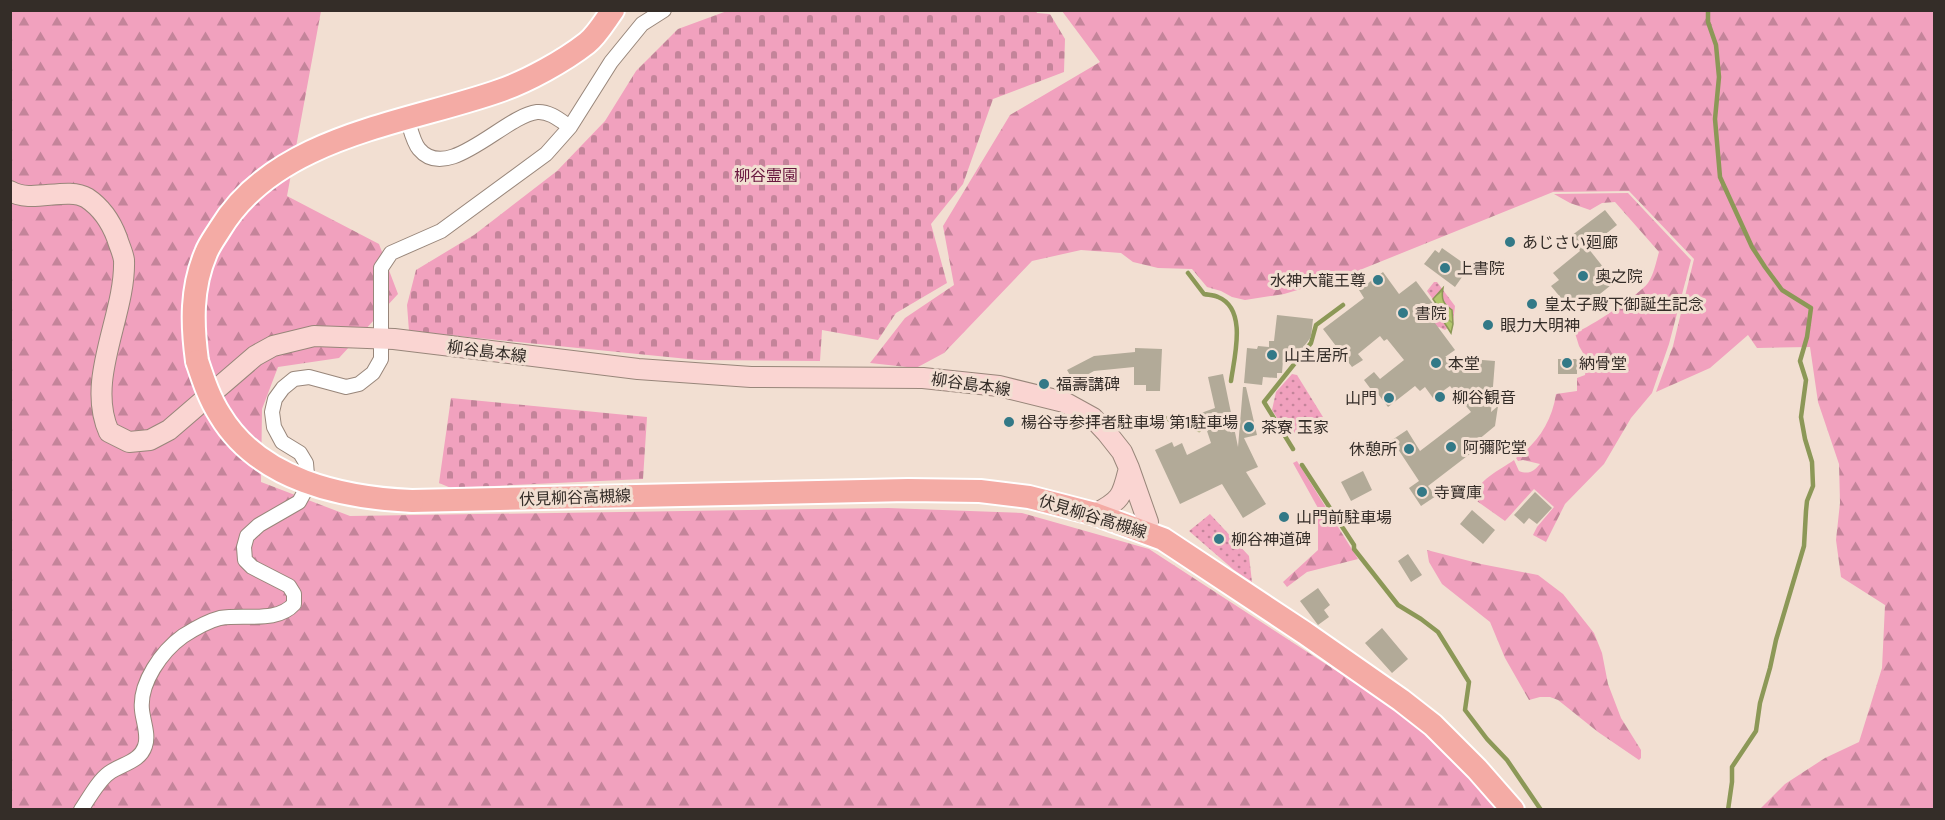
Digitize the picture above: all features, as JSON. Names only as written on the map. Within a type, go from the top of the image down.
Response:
[{"type":"main road","name":"伏見柳谷高槻線","points":[[613,10],[589,42],[540,73],[501,91],[356,134],[310,152],[269,177],[244,198],[225,221],[206,252],[198,279],[192,307],[193,334],[197,361],[206,389],[220,416],[237,438],[258,457],[286,474],[315,486],[352,494],[412,501],[918,490],[980,491],[1029,497],[1095,514],[1163,539],[1401,700],[1433,725],[1477,769],[1513,810]]},
{"type":"main road","name":"柳谷島本線","points":[[10,191],[23,195],[79,195],[97,206],[112,222],[124,258],[122,282],[102,381],[101,408],[109,432],[129,442],[150,440],[169,430],[255,356],[273,346],[314,336],[380,339],[638,369],[751,377],[923,378],[999,386],[1064,402],[1093,418],[1122,452],[1148,522],[1147,532]]},
{"type":"main road","points":[[1095,514],[1114,504],[1123,492],[1129,468]]},
{"type":"street","points":[[81,810],[108,774],[136,759],[145,746],[146,735],[141,707],[145,687],[164,654],[181,637],[218,619],[245,615],[278,615],[288,611],[294,604],[294,594],[289,586],[252,567],[245,560],[244,547],[248,536],[259,525],[299,502],[305,491],[306,463],[300,453],[282,442],[274,427],[272,412],[275,399],[283,388],[294,379],[309,377],[346,387],[359,384],[373,373],[381,359],[381,268],[391,253],[441,231],[546,154],[570,127],[611,62],[642,24],[664,10]]},
{"type":"street","points":[[408,118],[417,148],[431,159],[448,159],[522,118],[538,112],[554,116],[570,127]]},
{"type":"green space","points":[[10,11],[321,11],[287,196],[379,244],[398,294],[339,358],[278,367],[262,409],[261,482],[350,516],[888,508],[1022,513],[1149,549],[1412,720],[1447,753],[1499,809],[11,809]]},
{"type":"green space","name":"柳谷霊園","points":[[727,11],[1036,11],[1050,14],[1065,39],[1064,72],[993,99],[963,184],[931,224],[947,283],[896,313],[878,340],[822,330],[820,361],[698,360],[409,331],[407,305],[416,270],[474,235],[557,171],[605,121],[636,71],[678,29]]},
{"type":"green space","points":[[1062,11],[1934,11],[1934,809],[1760,809],[1785,784],[1825,758],[1859,742],[1882,668],[1885,605],[1841,577],[1836,540],[1840,503],[1839,464],[1818,402],[1810,347],[1757,348],[1748,335],[1710,368],[1656,392],[1673,346],[1694,259],[1629,191],[1553,192],[1345,276],[1284,294],[1245,300],[1207,287],[1192,269],[1158,268],[1133,262],[1121,253],[1081,250],[1032,261],[944,353],[916,368],[870,363],[905,318],[954,285],[943,226],[1010,115],[1100,62]]},
{"type":"green space","points":[[1628,193],[1691,260],[1669,344],[1652,393],[1631,418],[1604,464],[1565,504],[1546,542],[1533,535],[1554,507],[1534,489],[1505,521],[1474,499],[1479,486],[1484,481],[1514,460],[1519,471],[1526,473],[1536,469],[1540,464],[1518,461],[1516,458],[1543,430],[1556,394],[1577,391],[1577,378],[1585,375],[1587,360],[1575,333],[1614,310],[1643,288],[1652,276],[1659,252],[1615,202],[1602,203],[1590,210],[1554,194]]},
{"type":"green space","points":[[1434,282],[1437,282],[1455,306],[1453,323],[1445,330],[1439,327],[1432,332],[1424,322],[1439,311],[1427,291]]},
{"type":"green space","points":[[1292,374],[1297,375],[1323,417],[1301,432],[1298,431],[1289,436],[1272,410],[1276,392]]},
{"type":"green space","points":[[451,398],[647,417],[643,479],[451,488],[439,483]]},
{"type":"green space","points":[[1297,461],[1358,559],[1307,572],[1287,587],[1283,582],[1318,550],[1318,508],[1293,463]]},
{"type":"green space","points":[[1210,514],[1249,556],[1252,582],[1234,570],[1189,531]]},
{"type":"green space","points":[[1427,550],[1538,575],[1563,594],[1594,633],[1602,653],[1608,684],[1621,718],[1641,750],[1641,758],[1639,760],[1598,732],[1558,700],[1540,697],[1529,700],[1505,658],[1490,622],[1442,584],[1429,562]]},
{"type":"water","points":[[1443,288],[1443,301],[1452,310],[1451,333],[1442,319],[1443,314],[1433,299]]},
{"type":"building","name":"奥之院","points":[[1605,210],[1617,225],[1588,248],[1615,282],[1581,309],[1573,298],[1566,304],[1551,286],[1559,280],[1553,273],[1580,251],[1571,236]]},
{"type":"building","name":"上書院","points":[[1442,248],[1469,267],[1455,287],[1424,264],[1435,250],[1439,253]]},
{"type":"building","points":[[1383,272],[1399,294],[1416,281],[1437,309],[1429,315],[1455,350],[1445,357],[1495,361],[1491,412],[1498,406],[1495,426],[1472,445],[1475,450],[1428,486],[1436,496],[1421,506],[1409,488],[1419,481],[1392,440],[1407,430],[1420,451],[1471,412],[1450,386],[1433,398],[1425,387],[1420,391],[1415,386],[1388,407],[1364,380],[1374,372],[1380,379],[1404,360],[1387,339],[1384,341],[1380,336],[1358,354],[1363,360],[1352,367],[1323,329],[1364,298],[1359,290]]},
{"type":"building","name":"山主居所","points":[[1277,315],[1313,319],[1311,337],[1293,361],[1283,360],[1282,373],[1277,373],[1277,378],[1263,377],[1262,385],[1244,383],[1247,348],[1269,347],[1269,341],[1274,341]]},
{"type":"building","points":[[1135,348],[1162,349],[1160,391],[1146,391],[1146,385],[1134,385],[1134,367],[1094,371],[1074,382],[1067,370],[1094,356],[1135,352]]},
{"type":"building","name":"納骨堂","points":[[1558,359],[1577,359],[1577,374],[1558,374]]},
{"type":"building","points":[[1223,374],[1238,447],[1243,387],[1246,387],[1257,435],[1244,438],[1258,467],[1246,472],[1266,504],[1243,518],[1222,484],[1180,504],[1155,450],[1172,442],[1174,447],[1182,443],[1187,455],[1211,443],[1201,413],[1215,408],[1208,377]]},
{"type":"building","points":[[1363,471],[1372,490],[1351,501],[1341,482]]},
{"type":"building","points":[[1535,492],[1552,508],[1537,524],[1529,518],[1524,524],[1514,515]]},
{"type":"building","points":[[1472,510],[1495,530],[1483,544],[1460,524]]},
{"type":"building","points":[[1408,554],[1422,575],[1411,582],[1398,561]]},
{"type":"building","points":[[1318,588],[1330,605],[1324,610],[1329,617],[1318,625],[1300,601]]},
{"type":"building","points":[[1382,628],[1408,659],[1392,673],[1365,643]]},
{"type":"waterway","points":[[1708,10],[1708,22],[1716,45],[1719,77],[1715,119],[1720,177],[1752,247],[1765,267],[1782,290],[1811,308],[1807,337],[1800,361],[1806,380],[1801,417],[1812,462],[1813,486],[1807,501],[1804,546],[1776,640],[1760,703],[1756,731],[1732,767],[1728,810]]},
{"type":"waterway","points":[[1188,273],[1204,294],[1218,297],[1227,303],[1233,312],[1237,335],[1231,381]]},
{"type":"waterway","points":[[1293,449],[1264,402],[1311,343],[1316,325],[1343,305]]},
{"type":"waterway","points":[[1159,416],[1199,430]]},
{"type":"waterway","points":[[1302,465],[1354,545],[1354,549],[1398,605],[1438,632],[1469,682],[1465,710],[1487,739],[1507,760],[1541,810]]},
{"type":"place","name":"あじさい廻廊","points":[[1510,242]]},
{"type":"place","name":"上書院","points":[[1445,268]]},
{"type":"place","name":"奥之院","points":[[1583,276]]},
{"type":"place","name":"水神大龍王尊","points":[[1378,280]]},
{"type":"place","name":"皇太子殿下御誕生記念","points":[[1532,304]]},
{"type":"place","name":"書院","points":[[1403,313]]},
{"type":"place","name":"眼力大明神","points":[[1488,325]]},
{"type":"place","name":"山主居所","points":[[1272,355]]},
{"type":"place","name":"本堂","points":[[1436,363]]},
{"type":"place","name":"納骨堂","points":[[1567,363]]},
{"type":"place","name":"福壽講碑","points":[[1044,384]]},
{"type":"place","name":"柳谷観音","points":[[1440,397]]},
{"type":"place","name":"山門","points":[[1389,398]]},
{"type":"place","name":"楊谷寺参拝者駐車場 第1駐車場","points":[[1009,422]]},
{"type":"place","name":"茶寮 玉家","points":[[1249,427]]},
{"type":"place","name":"阿彌陀堂","points":[[1451,447]]},
{"type":"place","name":"休憩所","points":[[1409,449]]},
{"type":"place","name":"寺寶庫","points":[[1422,492]]},
{"type":"place","name":"山門前駐車場","points":[[1284,517]]},
{"type":"place","name":"柳谷神道碑","points":[[1219,539]]}]
